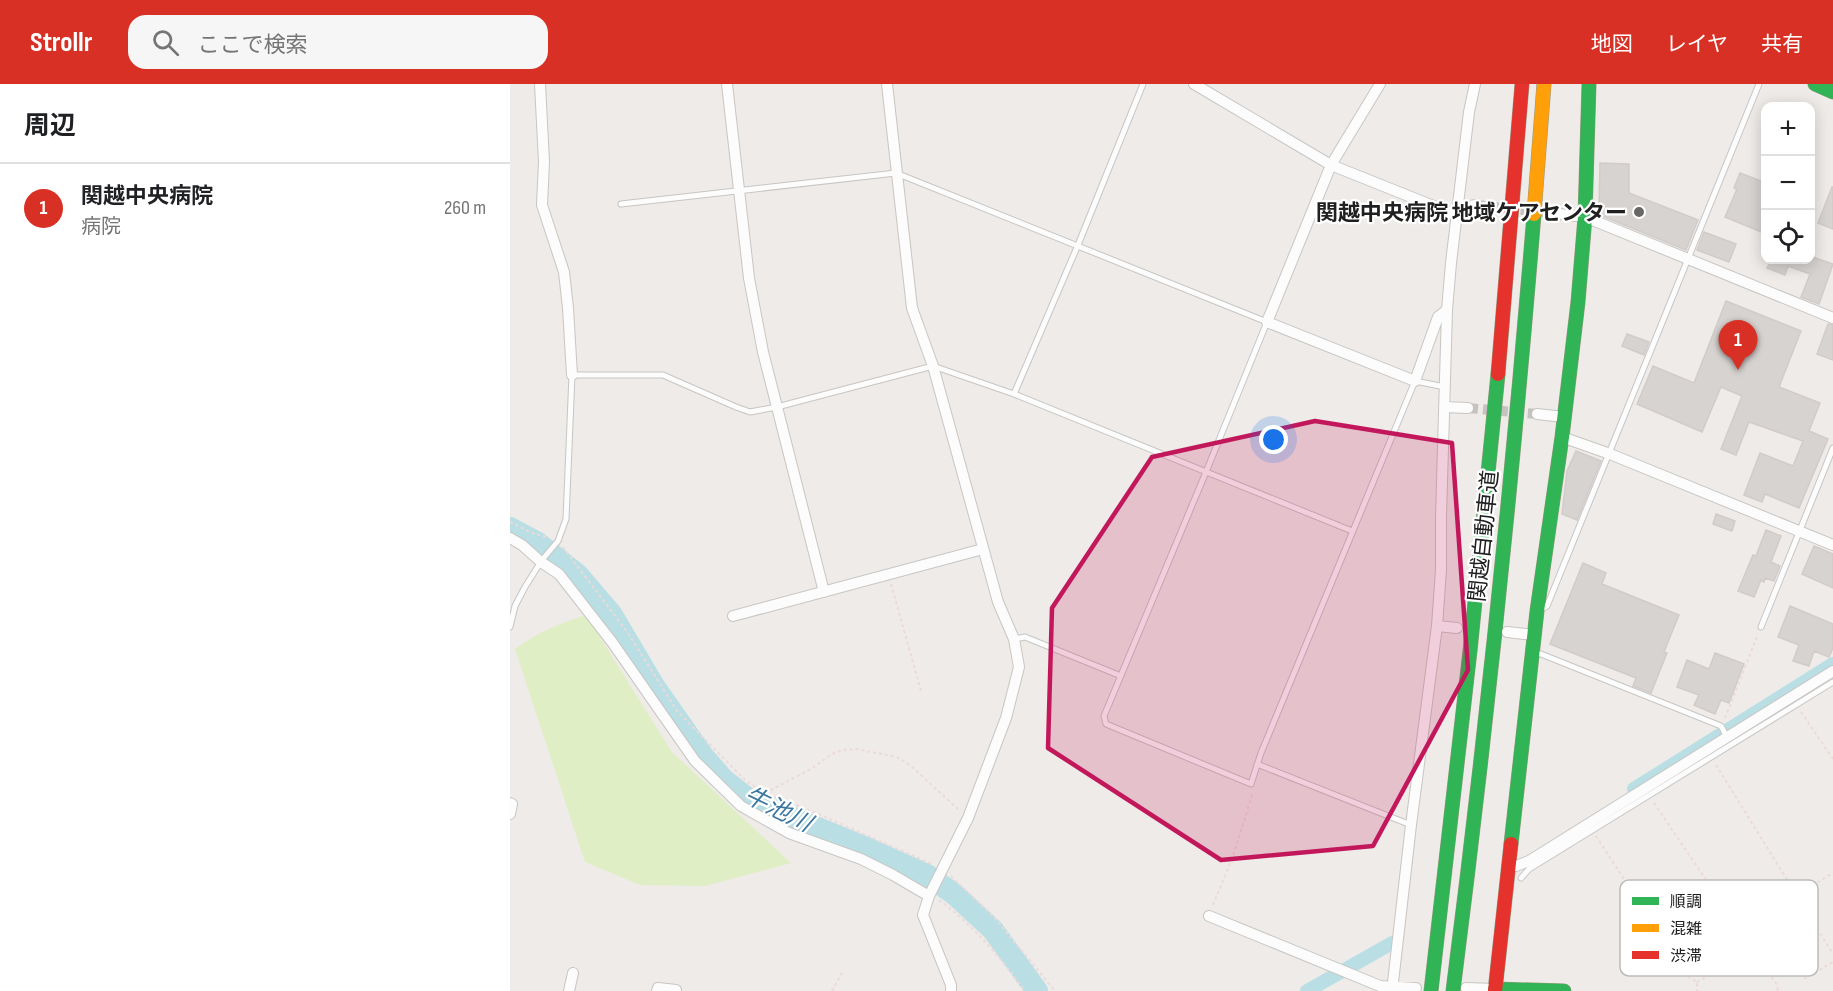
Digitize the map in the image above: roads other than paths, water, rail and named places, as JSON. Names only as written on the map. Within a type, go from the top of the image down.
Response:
[{"type":"main road","name":"関越自動車道","points":[[1431,991],[1450,839],[1496,395],[1522,84]]},
{"type":"main road","name":"関越自動車道","points":[[1460,990],[1472,840],[1519,398],[1544,84]]},
{"type":"main road","points":[[1564,991],[1495,990],[1536,611],[1562,437],[1578,302],[1585,217],[1589,84]]},
{"type":"main road","points":[[1815,84],[1833,90]]},
{"type":"street","points":[[540,84],[544,162],[542,205],[564,272],[572,375]]},
{"type":"street","points":[[727,84],[749,278],[763,352],[824,592]]},
{"type":"street","points":[[887,84],[912,308],[933,366],[998,602],[1014,639],[1019,667],[1014,692],[968,818],[930,893],[923,915],[951,985],[951,991]]},
{"type":"street","points":[[1194,84],[1330,165],[1451,213],[1458,208],[1476,205]]},
{"type":"street","points":[[1380,84],[1330,165],[1267,321],[1415,381],[1438,317],[1448,310]]},
{"type":"street","points":[[1393,989],[1411,825],[1437,626],[1441,570],[1448,310],[1458,208],[1475,84]]},
{"type":"street","points":[[1559,214],[1585,217],[1833,318]]},
{"type":"street","points":[[1444,407],[1467,408]]},
{"type":"street","points":[[1537,414],[1564,417]]},
{"type":"street","points":[[1562,437],[1610,454],[1833,545]]},
{"type":"street","points":[[510,538],[560,574],[612,642],[694,761],[741,806],[789,833],[861,860],[930,893]]},
{"type":"street","points":[[733,616],[983,549]]},
{"type":"street","points":[[1437,626],[1457,627]]},
{"type":"street","points":[[1507,632],[1534,635]]},
{"type":"street","points":[[1508,866],[1516,866],[1529,861],[1833,671]]},
{"type":"street","points":[[510,804],[512,804],[510,814]]},
{"type":"street","points":[[1209,916],[1380,986],[1393,989],[1416,988]]},
{"type":"street","points":[[569,991],[573,973]]},
{"type":"street","points":[[657,991],[658,988],[676,990]]},
{"type":"street","points":[[1460,990],[1495,990]]},
{"type":"lane","points":[[1014,394],[1078,245],[1143,84]]},
{"type":"lane","points":[[1536,611],[1547,606],[1759,84]]},
{"type":"lane","points":[[621,204],[896,173],[1267,321],[1104,716],[1106,724],[1251,784],[1257,764],[1415,381],[1445,387]]},
{"type":"lane","points":[[510,627],[520,596],[541,562],[558,541],[566,519],[572,375],[663,375],[750,412],[933,366],[1014,394],[1352,531]]},
{"type":"lane","points":[[1761,627],[1833,448]]},
{"type":"lane","points":[[1014,639],[1025,637],[1121,676]]},
{"type":"lane","points":[[1532,653],[1541,654],[1721,726],[1727,737]]},
{"type":"lane","points":[[1521,878],[1529,869],[1833,682]]},
{"type":"lane","points":[[1257,764],[1411,825]]},
{"type":"waterway","name":"牛池川","points":[[510,528],[538,543],[577,574],[612,615],[654,686],[703,756],[724,780],[747,798],[927,875],[954,894],[993,930],[1037,991]]},
{"type":"waterway","points":[[1634,789],[1833,664]]},
{"type":"waterway","points":[[1307,991],[1392,943]]},
{"type":"tunnel","points":[[1476,205],[1559,214]]},
{"type":"tunnel","points":[[1468,408],[1537,414]]},
{"type":"place","name":"関越中央病院 地域ケアセンター","points":[[1639,212]]},
{"type":"place","name":"関越中央病院","points":[[1738,370]]}]
